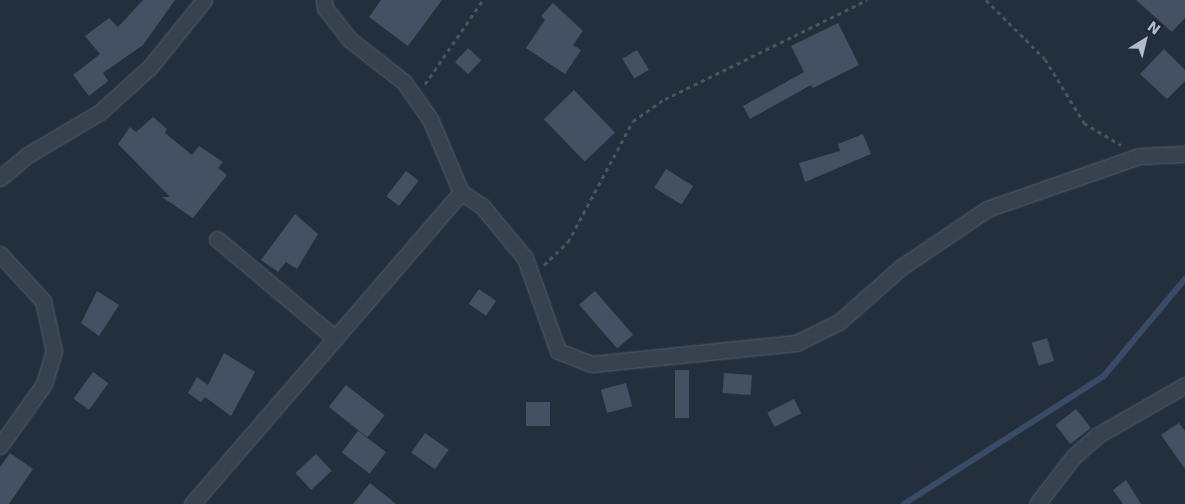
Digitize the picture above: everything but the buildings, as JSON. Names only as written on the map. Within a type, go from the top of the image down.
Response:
[{"type":"street","points":[[0,178],[26,156],[100,112],[150,67],[204,0]]},
{"type":"street","points":[[324,0],[325,8],[350,39],[404,82],[430,119],[461,192],[482,206],[525,258],[533,276],[543,317],[558,351],[592,364],[796,343],[840,322],[900,268],[987,209],[1139,156],[1185,154]]},
{"type":"street","points":[[192,504],[461,192]]},
{"type":"street","points":[[217,238],[335,338]]},
{"type":"street","points":[[0,254],[43,301],[54,351],[44,384],[0,446]]},
{"type":"street","points":[[1037,504],[1074,456],[1098,435],[1185,385]]},
{"type":"path","points":[[415,98],[483,0]]},
{"type":"path","points":[[533,276],[568,242],[633,120],[665,99],[867,0]]},
{"type":"path","points":[[986,0],[1045,59],[1084,122],[1139,156]]},
{"type":"waterway","points":[[904,504],[1104,376],[1185,279]]}]
